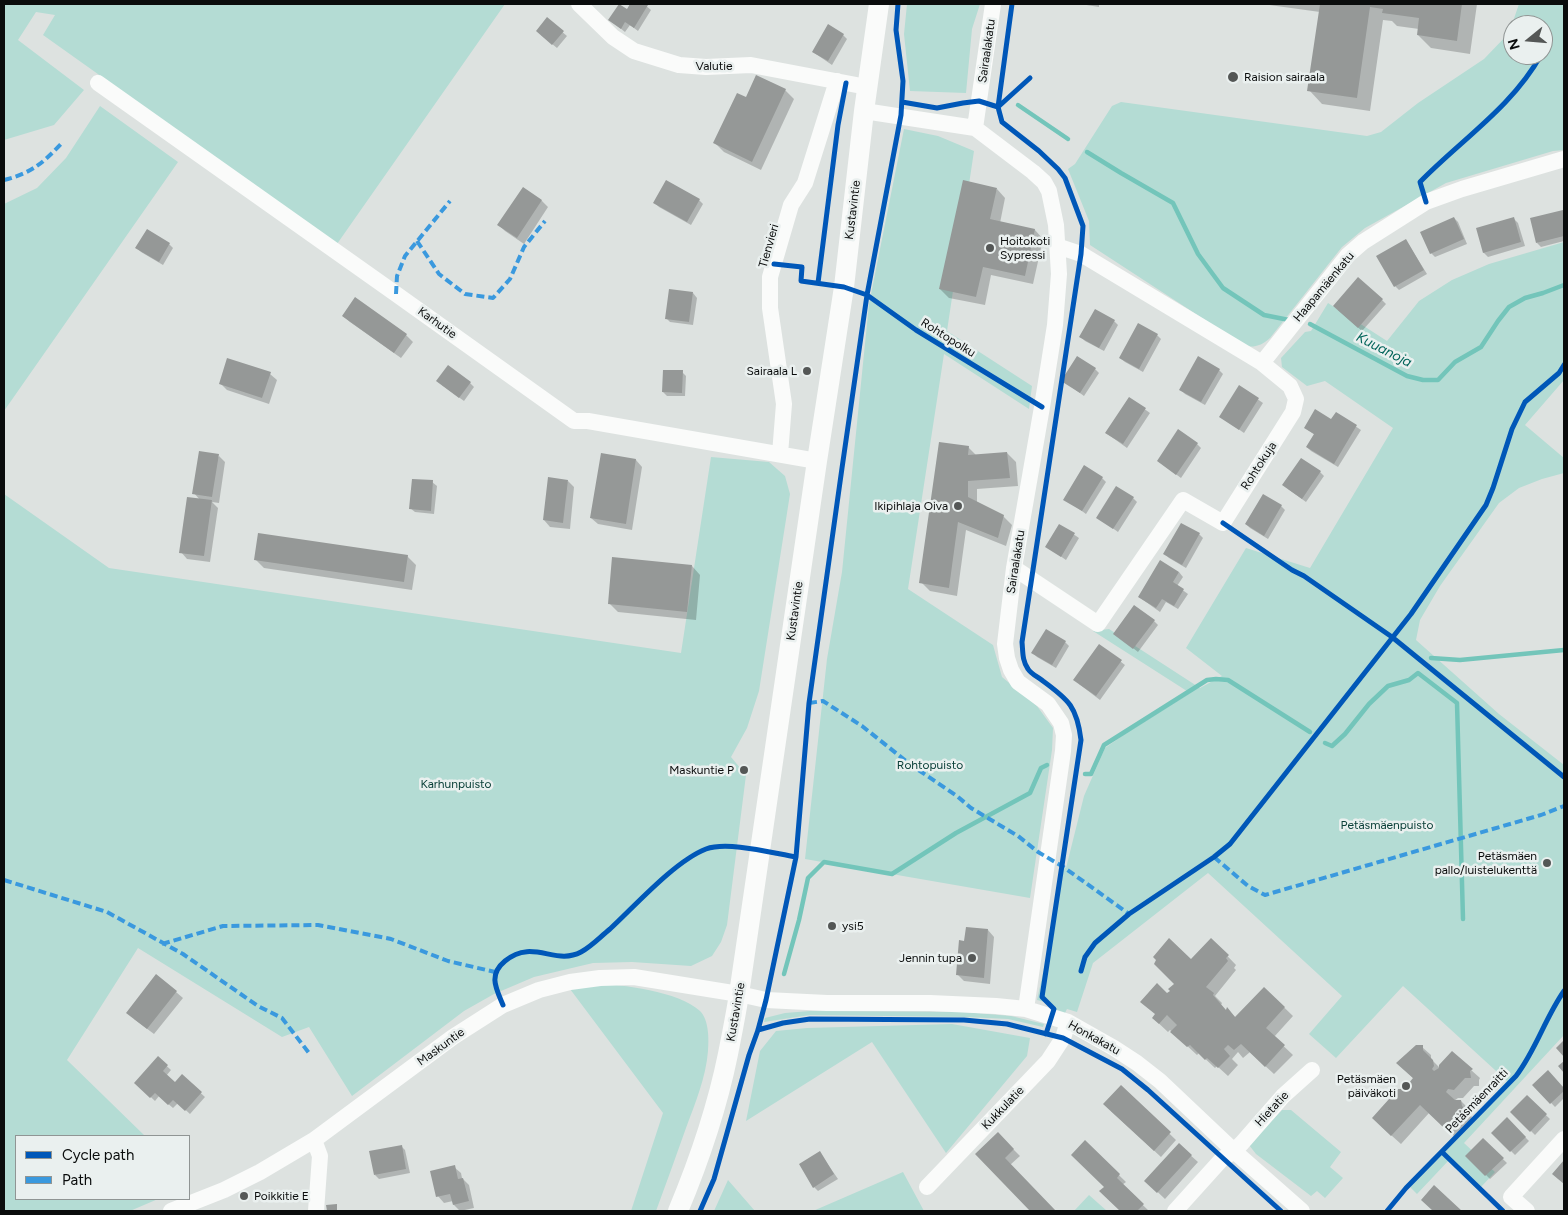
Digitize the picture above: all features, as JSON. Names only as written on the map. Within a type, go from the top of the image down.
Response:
[{"type":"main road","name":"Kustavintie","points":[[678,1211],[696,1166],[716,1105],[728,1055],[739,994],[844,287],[864,111],[879,4]]},
{"type":"street","name":"Valutie","points":[[579,4],[613,37],[634,50],[679,65],[706,67],[751,65],[867,87]]},
{"type":"street","name":"Sairaalakatu","points":[[976,128],[993,4]]},
{"type":"street","name":"Tienvieri","points":[[780,454],[784,404],[770,308],[770,277],[791,205],[804,183],[837,81]]},
{"type":"street","name":"Karhutie","points":[[98,84],[382,283],[574,421],[588,421],[817,461]]},
{"type":"street","name":"Sairaalakatu","points":[[864,111],[976,128],[1044,182],[1053,206],[1059,274],[1055,325],[1014,568],[1005,644],[1011,670],[1018,682],[1048,704],[1055,712],[1061,723],[1064,735],[1064,751],[1026,1009]]},
{"type":"street","name":"Haapamäenkatu","points":[[1262,363],[1348,255],[1363,242],[1426,202],[1462,189],[1564,160]]},
{"type":"street","name":"Rohtokuja","points":[[1014,568],[1098,624],[1184,500],[1223,523],[1293,412],[1296,399],[1290,386],[1262,363],[1081,254],[1057,246]]},
{"type":"street","name":"Maskuntie","points":[[171,1211],[224,1190],[260,1172],[314,1140],[453,1037],[503,1005],[538,990],[570,982],[634,977],[739,994]]},
{"type":"street","name":"Honkakatu","points":[[739,994],[781,1001],[948,1004],[1026,1009],[1068,1022],[1114,1048],[1160,1081],[1302,1211]]},
{"type":"street","name":"Kukkulatie","points":[[928,1187],[1048,1061],[1063,1038],[1068,1022]]},
{"type":"street","name":"Hietatie","points":[[1174,1211],[1222,1159],[1234,1150],[1283,1096],[1312,1070]]},
{"type":"street","points":[[1527,1211],[1511,1197],[1564,1139]]},
{"type":"street","points":[[314,1140],[320,1156],[316,1211]]},
{"type":"green space","points":[[4,4],[505,4],[337,244],[43,35],[55,15],[36,12],[18,40],[84,90],[54,125],[4,140]]},
{"type":"green space","points":[[907,4],[980,4],[972,29],[966,93],[910,91],[904,34]]},
{"type":"green space","points":[[1519,4],[1564,4],[1564,150],[1553,151],[1446,183],[1365,228],[1342,247],[1270,338],[1261,344],[1252,347],[1245,346],[1090,245],[1089,221],[1068,169],[1075,164],[1112,106],[1121,102],[1367,136],[1381,132],[1418,103],[1484,59],[1503,39],[1503,65],[1553,65],[1553,15],[1515,15]]},
{"type":"green space","points":[[100,106],[178,162],[4,411],[4,204],[37,188],[66,158]]},
{"type":"green space","name":"Rohtopuisto","points":[[904,129],[938,136],[974,151],[947,331],[1032,386],[1029,409],[944,354],[908,589],[993,645],[1002,677],[1037,706],[1053,728],[1052,750],[1030,898],[805,859],[827,659],[842,572],[869,304]]},
{"type":"green space","name":"Petäsmäenpuisto","points":[[1564,242],[1564,380],[1525,425],[1564,458],[1564,473],[1519,488],[1499,503],[1440,586],[1420,620],[1416,640],[1499,714],[1564,765],[1564,1035],[1464,1143],[1495,1172],[1481,1187],[1450,1159],[1417,1194],[1410,1187],[1507,1081],[1403,986],[1336,1058],[1309,1034],[1342,996],[1208,873],[1093,963],[1077,1012],[1067,1009],[1064,1015],[1051,1017],[1054,1008],[1049,1003],[1037,1000],[1051,937],[1062,866],[1066,868],[1084,796],[1105,748],[1190,693],[1093,631],[1109,629],[1200,688],[1222,676],[1186,648],[1246,548],[1310,568],[1393,428],[1325,381],[1307,386],[1282,367],[1281,358],[1305,332],[1311,331],[1328,303],[1387,341],[1419,301],[1452,280],[1489,264]]},
{"type":"green space","name":"Karhunpuisto","points":[[711,457],[769,462],[785,476],[790,494],[759,691],[747,728],[731,757],[746,775],[727,925],[721,942],[712,956],[691,966],[632,962],[593,963],[534,977],[494,994],[464,1011],[352,1096],[309,1027],[282,1037],[138,948],[67,1060],[144,1135],[15,1135],[15,1200],[156,1200],[130,1211],[4,1211],[4,494],[109,568],[681,653]]},
{"type":"green space","points":[[594,983],[650,990],[679,998],[700,1011],[707,1024],[708,1051],[703,1080],[656,1211],[631,1211],[663,1113],[570,989]]},
{"type":"green space","points":[[810,1011],[964,1012],[1011,1016],[1044,1024],[1043,1027],[1008,1019],[965,1017],[810,1015],[764,1022],[765,1018],[785,1013]]},
{"type":"green space","points":[[952,1024],[1030,1038],[1027,1056],[946,1153],[872,1042],[746,1121],[760,1051],[776,1031],[807,1028]]},
{"type":"green space","points":[[1282,1110],[1291,1110],[1341,1152],[1330,1167],[1343,1178],[1325,1198],[1317,1191],[1311,1196],[1256,1154],[1249,1145]]},
{"type":"green space","points":[[903,1172],[924,1211],[813,1211]]},
{"type":"green space","points":[[728,1180],[755,1211],[714,1211]]},
{"type":"green space","points":[[1089,1195],[1107,1211],[1074,1211]]},
{"type":"building","points":[[619,4],[627,9],[630,4],[648,5],[634,28],[625,22],[621,29],[608,20]]},
{"type":"building","points":[[1320,4],[1462,4],[1457,41],[1417,35],[1419,18],[1382,13],[1383,9],[1370,7],[1357,98],[1307,91]]},
{"type":"building","points":[[547,17],[564,31],[552,45],[536,31]]},
{"type":"building","points":[[828,24],[844,34],[828,61],[812,52]]},
{"type":"building","points":[[756,75],[786,89],[752,162],[713,143],[737,93],[746,97]]},
{"type":"building","points":[[666,180],[700,199],[687,222],[653,203]]},
{"type":"building","name":"Hoitokoti Sypressi","points":[[963,180],[997,188],[990,219],[1035,229],[1025,276],[983,267],[976,297],[939,289]]},
{"type":"building","points":[[523,187],[542,200],[517,238],[497,225]]},
{"type":"building","points":[[1563,210],[1564,236],[1536,243],[1530,218]]},
{"type":"building","points":[[1454,217],[1464,239],[1430,254],[1420,232]]},
{"type":"building","points":[[1514,217],[1521,242],[1483,253],[1476,228]]},
{"type":"building","points":[[147,229],[170,243],[159,262],[135,248]]},
{"type":"building","points":[[1406,239],[1424,270],[1394,287],[1376,256]]},
{"type":"building","points":[[1358,277],[1383,299],[1358,328],[1333,306]]},
{"type":"building","points":[[669,289],[693,292],[689,322],[665,319]]},
{"type":"building","points":[[355,297],[407,334],[394,353],[342,316]]},
{"type":"building","points":[[1095,309],[1115,320],[1099,348],[1079,337]]},
{"type":"building","points":[[1138,323],[1158,334],[1139,369],[1119,358]]},
{"type":"building","points":[[1077,356],[1096,368],[1080,393],[1061,381]]},
{"type":"building","points":[[1198,356],[1220,369],[1201,402],[1179,390]]},
{"type":"building","points":[[227,358],[271,372],[262,398],[219,384]]},
{"type":"building","points":[[448,365],[471,382],[459,398],[436,381]]},
{"type":"building","points":[[663,370],[683,370],[682,393],[662,392]]},
{"type":"building","points":[[1239,385],[1259,398],[1239,430],[1219,417]]},
{"type":"building","points":[[1129,397],[1146,408],[1123,444],[1105,433]]},
{"type":"building","points":[[1315,409],[1331,419],[1336,412],[1357,425],[1334,464],[1306,447],[1314,434],[1304,428]]},
{"type":"building","points":[[1178,429],[1198,443],[1176,475],[1157,461]]},
{"type":"building","name":"Ikipihlaja Oiva","points":[[939,442],[969,446],[968,455],[1007,452],[1010,478],[968,481],[968,497],[1004,515],[998,538],[958,522],[949,588],[919,583]]},
{"type":"building","points":[[199,451],[219,454],[212,497],[192,494]]},
{"type":"building","points":[[601,453],[636,459],[626,524],[590,518]]},
{"type":"building","points":[[1301,458],[1321,471],[1302,499],[1282,485]]},
{"type":"building","points":[[1084,465],[1103,477],[1082,511],[1063,500]]},
{"type":"building","points":[[548,477],[568,480],[563,523],[543,520]]},
{"type":"building","points":[[412,479],[433,480],[431,511],[409,509]]},
{"type":"building","points":[[1116,486],[1134,497],[1113,529],[1096,518]]},
{"type":"building","points":[[1263,494],[1282,505],[1264,536],[1245,524]]},
{"type":"building","points":[[187,497],[212,500],[204,556],[179,553]]},
{"type":"building","points":[[1181,523],[1200,533],[1182,565],[1163,554]]},
{"type":"building","points":[[1059,524],[1075,533],[1061,557],[1045,547]]},
{"type":"building","points":[[258,533],[408,555],[404,582],[254,560]]},
{"type":"building","points":[[612,557],[692,565],[687,612],[608,604]]},
{"type":"building","points":[[1160,560],[1179,572],[1173,582],[1184,589],[1174,606],[1162,599],[1156,608],[1138,597]]},
{"type":"building","points":[[1134,605],[1155,620],[1133,649],[1113,634]]},
{"type":"building","points":[[1046,629],[1066,641],[1052,665],[1031,653]]},
{"type":"building","points":[[1099,644],[1122,660],[1096,696],[1073,680]]},
{"type":"building","name":"Jennin tupa","points":[[966,927],[988,929],[984,978],[956,975],[959,940],[964,941]]},
{"type":"building","points":[[1169,938],[1191,959],[1211,938],[1229,955],[1226,958],[1228,961],[1206,987],[1214,993],[1213,995],[1226,1010],[1227,1007],[1235,1017],[1264,987],[1285,1007],[1266,1028],[1285,1045],[1265,1067],[1241,1044],[1234,1050],[1228,1045],[1224,1049],[1230,1056],[1218,1068],[1207,1058],[1205,1060],[1190,1045],[1187,1047],[1170,1032],[1177,1025],[1167,1015],[1159,1024],[1152,1018],[1155,1014],[1140,1002],[1157,983],[1167,993],[1170,991],[1168,989],[1174,984],[1154,964],[1156,960],[1153,957]]},
{"type":"building","points":[[156,974],[177,991],[147,1029],[126,1013]]},
{"type":"building","points":[[1564,1040],[1564,1057],[1556,1048]]},
{"type":"building","points":[[1416,1045],[1423,1045],[1423,1050],[1433,1060],[1434,1066],[1432,1069],[1434,1071],[1439,1068],[1439,1065],[1452,1051],[1473,1069],[1470,1071],[1471,1078],[1465,1078],[1454,1090],[1448,1089],[1446,1092],[1455,1100],[1461,1100],[1462,1106],[1465,1109],[1444,1128],[1420,1105],[1391,1136],[1372,1118],[1398,1089],[1404,1089],[1413,1078],[1396,1063]]},
{"type":"building","points":[[158,1056],[168,1065],[163,1071],[175,1082],[182,1074],[202,1092],[185,1111],[173,1100],[168,1105],[155,1093],[150,1098],[134,1083]]},
{"type":"building","points":[[1564,1061],[1564,1073],[1558,1066]]},
{"type":"building","points":[[1548,1070],[1564,1088],[1564,1091],[1550,1104],[1532,1085]]},
{"type":"building","points":[[1121,1085],[1171,1132],[1154,1151],[1103,1104]]},
{"type":"building","points":[[1527,1095],[1547,1114],[1530,1132],[1510,1112]]},
{"type":"building","points":[[1507,1117],[1526,1137],[1510,1152],[1491,1133]]},
{"type":"building","points":[[998,1132],[1014,1149],[1005,1158],[1056,1211],[1030,1211],[975,1154]]},
{"type":"building","points":[[1483,1138],[1504,1158],[1485,1176],[1465,1156]]},
{"type":"building","points":[[1085,1140],[1120,1174],[1117,1178],[1144,1204],[1137,1211],[1120,1211],[1099,1191],[1104,1187],[1071,1155]]},
{"type":"building","points":[[1179,1143],[1192,1155],[1157,1193],[1144,1181]]},
{"type":"building","points":[[402,1145],[406,1169],[374,1175],[369,1151]]},
{"type":"building","points":[[820,1151],[834,1174],[813,1188],[799,1164]]},
{"type":"building","points":[[1564,1160],[1564,1184],[1552,1174]]},
{"type":"building","points":[[455,1165],[458,1179],[463,1178],[469,1201],[453,1205],[450,1194],[436,1197],[430,1171]]},
{"type":"building","points":[[1434,1185],[1462,1211],[1433,1211],[1421,1200]]},
{"type":"building","points":[[337,1204],[337,1211],[327,1211],[326,1205]]},
{"type":"waterway","name":"Kuuanoja","points":[[1018,105],[1068,139]]},
{"type":"waterway","name":"Kuuanoja","points":[[1087,152],[1173,203],[1198,254],[1223,288],[1264,315],[1289,320]]},
{"type":"waterway","name":"Kuuanoja","points":[[1310,324],[1407,376],[1423,380],[1438,380],[1455,362],[1481,347],[1509,307],[1525,298],[1564,285]]},
{"type":"waterway","points":[[1431,658],[1460,660],[1564,650]]},
{"type":"waterway","points":[[1325,743],[1332,746],[1345,734],[1369,704],[1388,686],[1409,680],[1418,673],[1457,703],[1463,919]]},
{"type":"waterway","points":[[1085,774],[1091,774],[1104,745],[1207,680],[1228,680],[1310,732]]},
{"type":"waterway","points":[[784,974],[808,878],[824,862],[892,874],[956,833],[1030,793],[1041,768],[1047,765]]},
{"type":"marked path","points":[[4,180],[36,167],[61,144]]},
{"type":"marked path","points":[[396,294],[397,276],[405,256],[450,201]]},
{"type":"marked path","points":[[417,241],[439,274],[465,294],[493,298],[510,279],[524,247],[545,221]]},
{"type":"marked path","points":[[809,703],[823,701],[862,726],[911,765],[957,796],[971,808],[1018,836],[1038,852],[1062,866],[1129,914]]},
{"type":"marked path","points":[[1214,857],[1248,886],[1265,895],[1541,815],[1564,806]]},
{"type":"marked path","points":[[4,880],[107,912],[183,954],[258,1006],[282,1018],[309,1053]]},
{"type":"marked path","points":[[162,944],[223,926],[318,925],[391,939],[448,961],[495,972]]},
{"type":"cycle path","points":[[700,1211],[714,1179],[749,1055],[758,1030],[796,857],[809,703],[842,468],[867,295],[901,115],[903,81],[896,30],[898,4]]},
{"type":"cycle path","points":[[1012,4],[998,107],[1030,78]]},
{"type":"cycle path","points":[[1426,202],[1420,182],[1501,107],[1516,91],[1535,65]]},
{"type":"cycle path","points":[[818,283],[838,125],[846,83]]},
{"type":"cycle path","points":[[902,102],[937,108],[979,101],[998,107],[1002,122],[1039,151],[1065,178],[1083,226],[1081,254],[1022,642],[1026,666],[1070,705],[1077,720],[1081,740],[1042,997],[1054,1009],[1046,1034]]},
{"type":"cycle path","name":"Rohtopolku","points":[[774,264],[802,267],[801,281],[844,287],[867,295],[916,330],[1042,407]]},
{"type":"cycle path","points":[[1081,971],[1085,957],[1095,943],[1129,914],[1214,857],[1230,844],[1411,614],[1486,505],[1512,429],[1525,402],[1559,373],[1564,365]]},
{"type":"cycle path","points":[[1223,523],[1392,637],[1564,777]]},
{"type":"cycle path","points":[[503,1005],[496,987],[495,977],[500,966],[505,961],[525,952],[562,956],[581,952],[610,929],[681,863],[694,855],[706,849],[726,846],[750,848],[796,857]]},
{"type":"cycle path","name":"Petäsmäenraitti","points":[[1387,1211],[1406,1188],[1516,1076],[1564,991]]},
{"type":"cycle path","points":[[758,1030],[783,1023],[810,1019],[964,1020],[1007,1024],[1063,1038],[1122,1069],[1148,1090],[1281,1211]]},
{"type":"cycle path","points":[[1442,1152],[1503,1211]]},
{"type":"place","name":"Raision sairaala","points":[[1233,77]]},
{"type":"place","name":"Hoitokoti Sypressi","points":[[990,248]]},
{"type":"place","name":"Sairaala L","points":[[807,371]]},
{"type":"place","name":"Ikipihlaja Oiva","points":[[958,506]]},
{"type":"place","name":"Maskuntie P","points":[[744,770]]},
{"type":"place","name":"Petäsmäen pallo/luistelukenttä","points":[[1547,863]]},
{"type":"place","name":"ysi5","points":[[832,926]]},
{"type":"place","name":"Jennin tupa","points":[[972,958]]},
{"type":"place","name":"Petäsmäen päiväkoti","points":[[1406,1086]]},
{"type":"place","name":"Poikkitie E","points":[[244,1196]]}]
